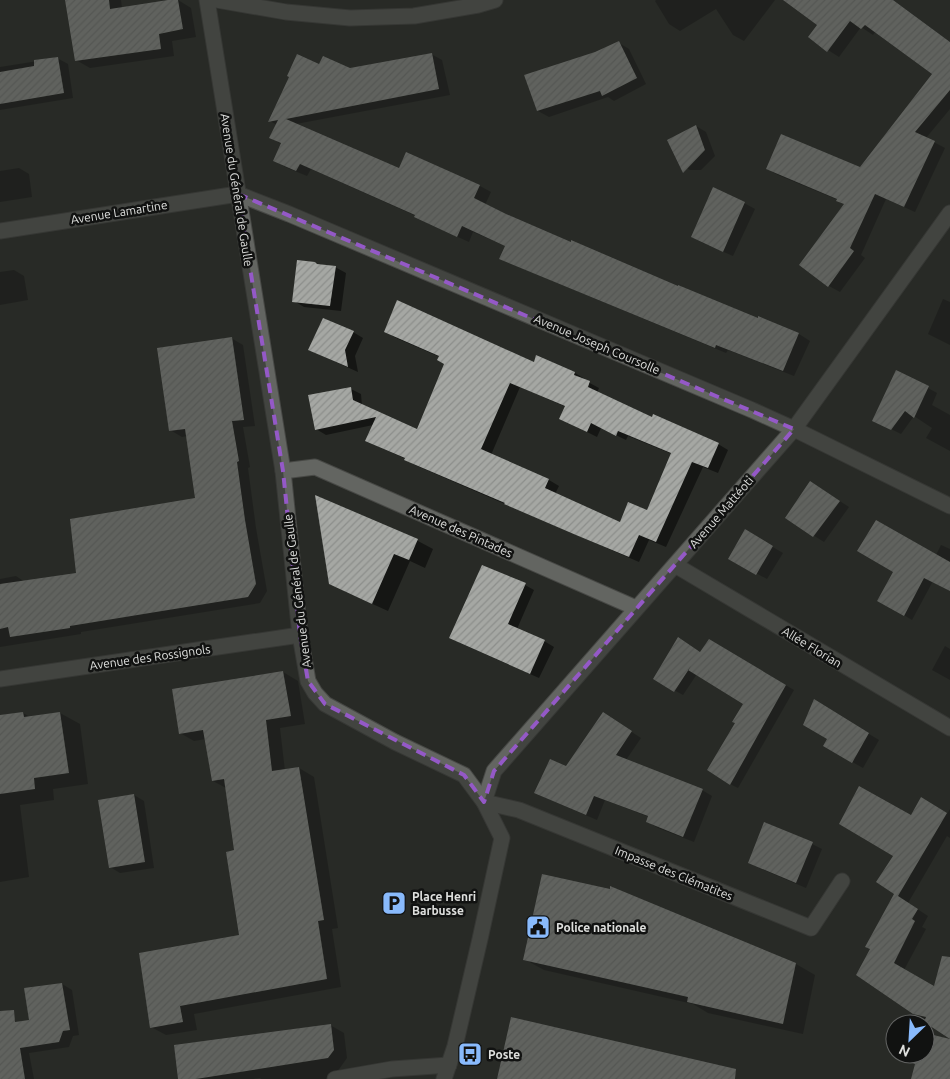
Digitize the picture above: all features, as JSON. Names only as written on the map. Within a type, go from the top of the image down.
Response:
[{"type":"street","name":"Avenue du Général de Gaulle","points":[[207,0],[283,471],[300,635],[308,681],[315,693],[325,704],[395,742],[464,775],[484,802],[502,838],[455,1046],[446,1072]]},
{"type":"street","points":[[217,0],[286,12],[350,18],[414,16],[478,5],[495,0]]},
{"type":"street","name":"Avenue Lamartine","points":[[0,231],[238,194]]},
{"type":"street","name":"Avenue Joseph Coursolle","points":[[238,194],[743,406],[950,506]]},
{"type":"street","name":"Avenue Mattéoti","points":[[484,802],[494,772],[794,429],[950,213]]},
{"type":"street","name":"Avenue des Pintades","points":[[283,471],[315,467],[636,608]]},
{"type":"street","name":"Allée Florian","points":[[675,565],[950,728]]},
{"type":"street","name":"Avenue des Rossignols","points":[[0,679],[300,635]]},
{"type":"street","name":"Impasse des Clématites","points":[[484,802],[519,810],[811,928],[842,881]]},
{"type":"street","points":[[334,1079],[392,1069],[446,1072]]},
{"type":"highlighted area","points":[[238,194],[794,429],[494,771],[484,802],[464,775],[325,704],[308,681],[300,635],[283,471]]},
{"type":"building","points":[[65,0],[109,0],[110,9],[178,0],[183,29],[159,34],[161,49],[75,61]]},
{"type":"building","points":[[783,0],[893,0],[950,42],[950,90],[915,132],[935,141],[904,207],[875,194],[850,248],[854,251],[828,287],[799,265],[844,204],[836,201],[837,199],[766,169],[781,134],[860,167],[932,74],[865,25],[861,29],[850,21],[827,52],[808,37],[817,25]]},
{"type":"building","points":[[619,41],[637,78],[602,96],[600,91],[537,111],[524,75],[595,52]]},
{"type":"building","points":[[432,53],[439,89],[286,119],[399,168],[406,152],[480,185],[474,198],[506,214],[678,286],[799,333],[783,371],[716,345],[715,348],[499,259],[505,246],[462,226],[457,237],[414,217],[415,215],[300,164],[296,171],[273,161],[281,143],[269,138],[278,120],[268,122],[289,77],[287,76],[297,54],[319,64],[323,56],[350,68]]},
{"type":"building","points":[[58,57],[64,93],[0,104],[0,72],[34,66],[34,60]]},
{"type":"building","points":[[696,125],[705,150],[683,173],[667,140]]},
{"type":"building","points":[[713,187],[745,202],[723,252],[691,237]]},
{"type":"building","points":[[297,260],[336,266],[330,306],[292,302]]},
{"type":"building","points":[[397,300],[534,362],[536,355],[575,372],[574,375],[590,381],[588,387],[652,417],[653,414],[719,443],[708,468],[692,462],[656,542],[639,535],[629,557],[504,504],[365,441],[376,417],[315,430],[308,395],[351,387],[353,400],[417,429],[444,364],[437,360],[439,356],[384,332]],"holes":[[[510,383],[565,406],[559,419],[587,432],[591,423],[616,436],[618,431],[671,453],[647,510],[628,502],[620,522],[545,488],[549,479],[481,449]]]},
{"type":"building","points":[[323,318],[354,331],[345,350],[348,367],[308,350]]},
{"type":"building","points":[[232,337],[244,420],[232,421],[239,461],[237,462],[245,520],[256,584],[248,597],[10,637],[8,627],[0,629],[0,584],[76,573],[70,519],[195,498],[185,429],[169,431],[157,348]]},
{"type":"building","points":[[896,370],[929,386],[914,418],[905,411],[891,430],[872,421]]},
{"type":"building","points":[[810,481],[840,501],[813,537],[785,518]]},
{"type":"building","points":[[315,495],[418,539],[409,560],[394,554],[372,604],[329,584]]},
{"type":"building","points":[[876,520],[950,562],[950,591],[924,578],[904,616],[877,601],[893,572],[857,551]]},
{"type":"building","points":[[745,529],[773,546],[756,575],[728,559]]},
{"type":"building","points":[[482,565],[526,583],[508,624],[545,640],[530,674],[449,638]]},
{"type":"building","points":[[678,637],[700,652],[709,639],[786,685],[730,785],[707,770],[735,723],[732,722],[743,704],[688,670],[674,692],[653,679]]},
{"type":"building","points":[[283,671],[291,716],[266,720],[272,771],[299,767],[324,920],[318,921],[327,979],[180,1006],[183,1022],[150,1028],[139,953],[239,935],[226,852],[234,850],[224,779],[212,781],[203,730],[179,734],[172,689]]},
{"type":"building","points":[[814,699],[869,733],[852,763],[823,746],[827,739],[803,725]]},
{"type":"building","points":[[23,712],[24,717],[60,712],[69,773],[34,778],[35,789],[0,794],[0,715]]},
{"type":"building","points":[[603,712],[632,731],[616,755],[703,789],[683,837],[646,822],[648,816],[594,796],[586,815],[534,793],[550,759],[566,766]]},
{"type":"building","points":[[859,786],[911,815],[921,797],[947,813],[898,896],[918,909],[912,919],[915,921],[894,963],[934,986],[942,956],[950,957],[950,1039],[935,1029],[935,1014],[913,1014],[856,975],[870,949],[865,947],[894,894],[876,882],[893,856],[839,824]]},
{"type":"building","points":[[134,794],[145,862],[109,868],[98,800]]},
{"type":"building","points":[[764,822],[813,842],[796,883],[748,863]]},
{"type":"building","points":[[542,874],[610,889],[610,886],[796,963],[783,1024],[687,1002],[688,997],[523,960]]},
{"type":"building","points":[[62,983],[70,1030],[63,1031],[59,1042],[20,1048],[25,1079],[0,1079],[0,1011],[14,1010],[15,1022],[29,1020],[24,988]]},
{"type":"building","points":[[511,1017],[736,1069],[735,1079],[497,1079]]},
{"type":"building","points":[[331,1024],[334,1050],[328,1058],[196,1079],[178,1079],[174,1045]]},
{"type":"building","points":[[935,1035],[950,1039],[950,1079],[911,1079],[915,1064],[935,1064]]},
{"type":"place","name":"Place Henri Barbusse","points":[[394,903]]},
{"type":"place","name":"Police nationale","points":[[538,927]]},
{"type":"place","name":"Poste","points":[[470,1054]]}]
